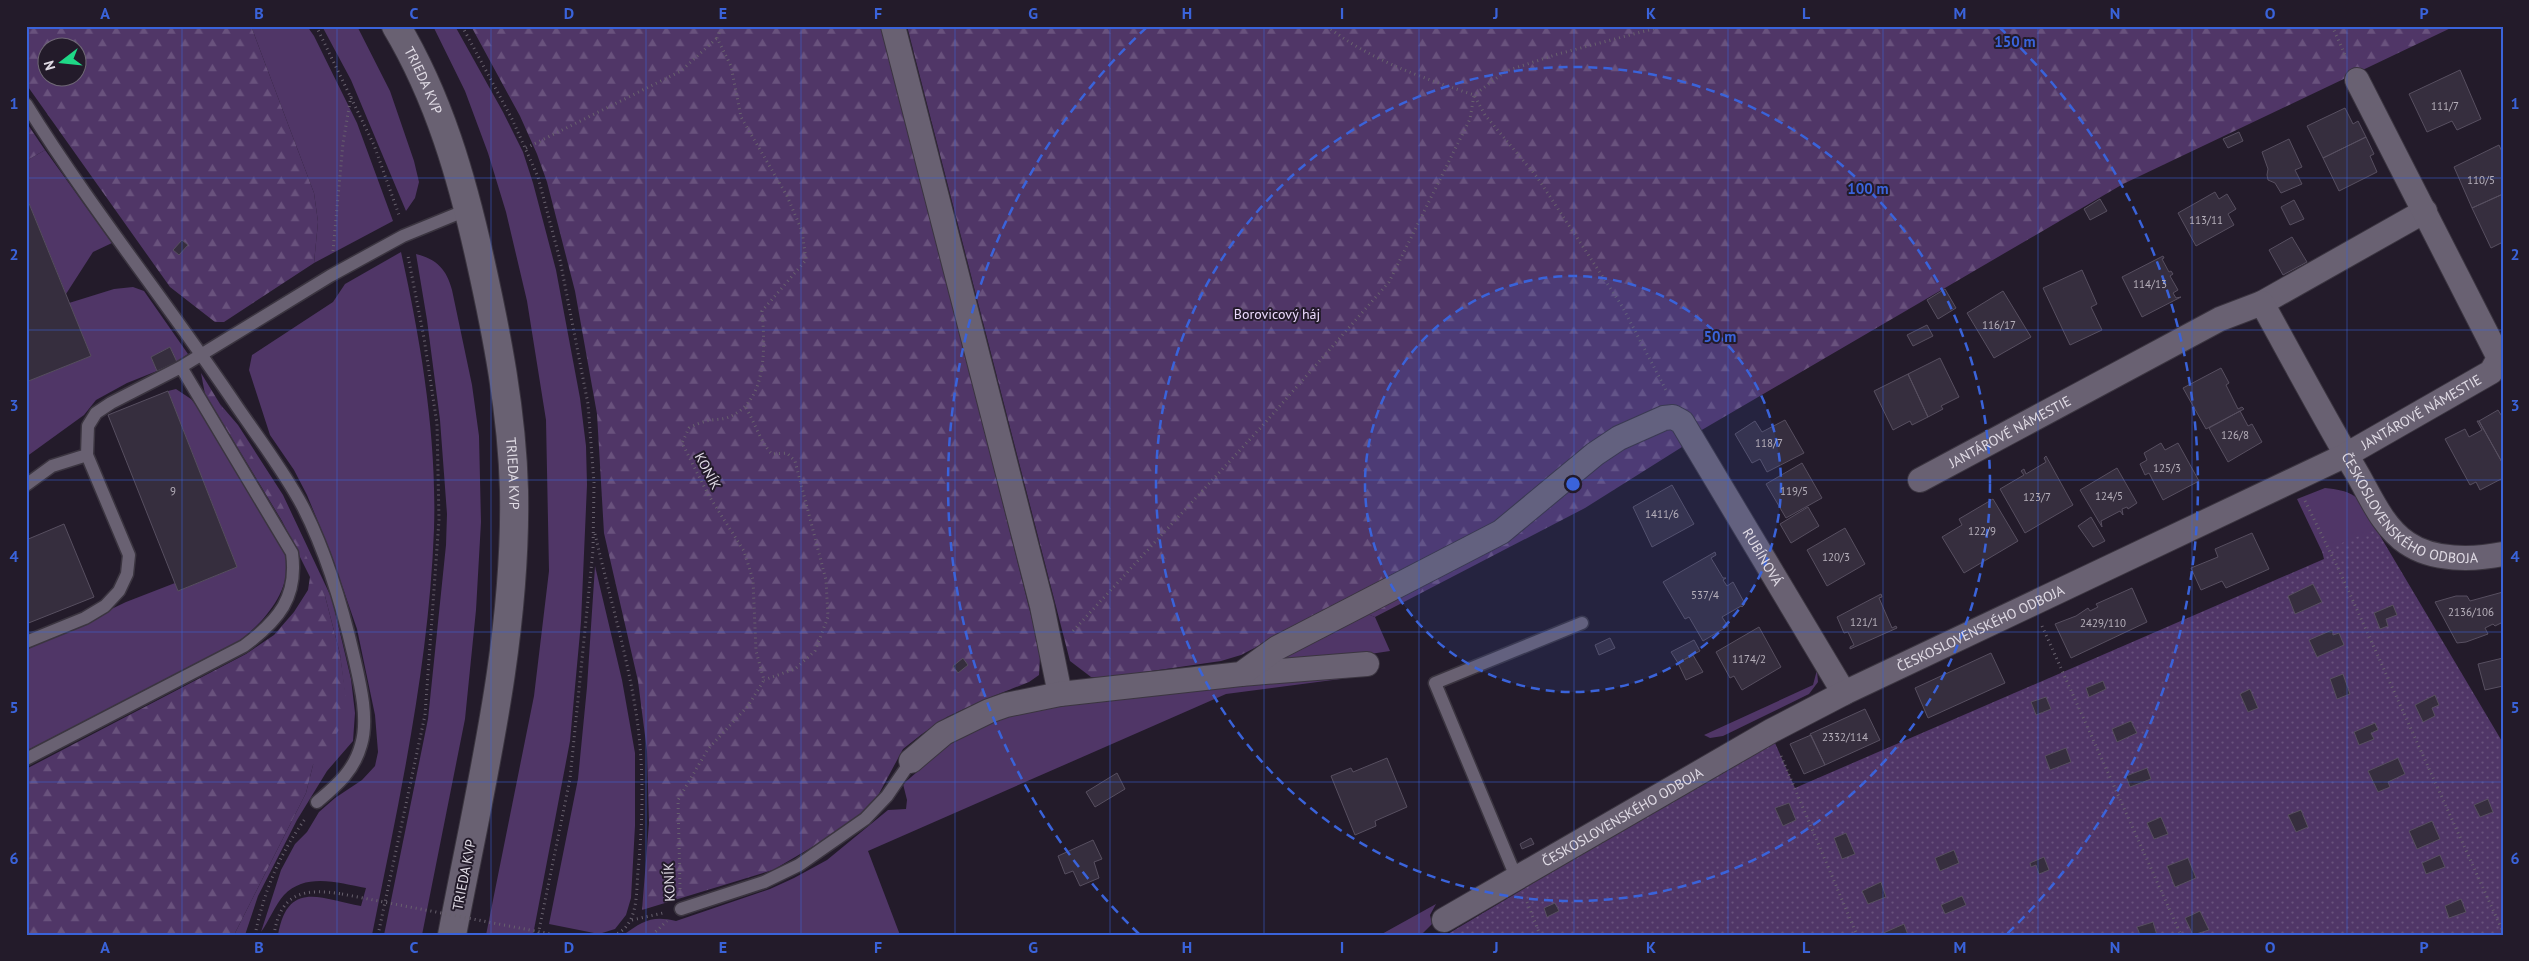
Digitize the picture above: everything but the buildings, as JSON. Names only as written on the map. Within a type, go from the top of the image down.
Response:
[{"type":"street","name":"TRIEDA KVP","points":[[396,26],[434,102],[469,209],[504,377],[514,490],[512,561],[506,648],[452,935]]},
{"type":"street","points":[[893,26],[1042,606],[1060,694]]},
{"type":"street","name":"JANTÁROVÉ NÁMESTIE","points":[[2262,303],[2346,455],[2491,372],[2499,358],[2357,80]]},
{"type":"street","name":"JANTÁROVÉ NÁMESTIE","points":[[1920,480],[2220,319],[2262,303],[2425,211]]},
{"type":"street","points":[[1241,674],[1277,648],[1501,532],[1595,454],[1619,438],[1650,422],[1664,418],[1673,417],[1682,422]]},
{"type":"street","name":"RUBÍNOVÁ","points":[[1682,422],[1844,693]]},
{"type":"street","name":"ČESKOSLOVENSKÉHO ODBOJA","points":[[1444,920],[1516,876],[1770,731],[1844,693],[2346,455],[2390,526],[2407,543],[2428,552],[2451,557],[2471,558],[2503,554]]},
{"type":"street","points":[[910,761],[944,733],[989,711],[1033,698],[1241,674],[1367,664]]},
{"type":"lane","points":[[26,104],[123,245],[202,355],[302,506],[324,553],[344,613],[358,675],[364,721],[362,743],[355,762],[342,781],[317,802]]},
{"type":"lane","points":[[26,642],[85,618],[105,606],[119,591],[126,574],[129,555],[87,455],[88,426],[96,413],[202,355],[330,276],[403,236],[469,209]]},
{"type":"lane","points":[[26,759],[244,646],[262,632],[275,618],[286,604],[293,587],[295,572],[292,553],[181,367]]},
{"type":"lane","points":[[26,485],[52,466],[87,455]]},
{"type":"lane","points":[[1516,876],[1435,683],[1582,624]]},
{"type":"lane","points":[[681,910],[764,882],[799,865],[865,819],[886,796],[910,761]]},
{"type":"path","points":[[316,26],[374,145],[394,201],[415,285],[437,424],[440,520],[425,715],[378,935]]},
{"type":"path","points":[[462,26],[526,148],[538,177],[560,260],[588,404],[594,483],[594,529],[570,779],[538,935]]},
{"type":"path","points":[[526,148],[681,71],[717,38],[722,26]]},
{"type":"path","points":[[1327,26],[1348,43],[1426,79],[1474,95],[1485,115],[1537,177],[1622,306],[1682,422]]},
{"type":"path","points":[[1051,655],[1264,424],[1389,282],[1470,120],[1474,95],[1506,71],[1558,54],[1664,26]]},
{"type":"path","points":[[2332,26],[2357,80]]},
{"type":"path","points":[[717,38],[731,66],[741,117],[787,196],[802,231],[806,260],[762,311],[764,332],[759,386],[746,408],[756,424],[766,448],[772,454],[787,453],[795,461],[800,473],[810,526],[826,580],[828,617],[815,652],[794,669],[764,680]]},
{"type":"path","points":[[330,276],[343,143],[351,95]]},
{"type":"path","name":"KONÍK","points":[[681,910],[678,800],[708,749],[748,706],[764,680],[756,651],[753,580],[744,551],[709,496],[682,443],[689,428],[706,421],[728,418],[746,408]]},
{"type":"path","points":[[2295,480],[2339,570],[2503,932]]},
{"type":"path","points":[[594,529],[637,720],[641,762],[642,825],[635,906],[632,920]]},
{"type":"path","points":[[2032,605],[2181,935]]},
{"type":"path","points":[[1770,731],[1857,935]]},
{"type":"path","points":[[255,935],[267,888],[291,837],[317,802]]},
{"type":"path","points":[[1516,876],[1540,935]]},
{"type":"path","points":[[274,935],[285,905],[294,897],[308,891],[342,894],[556,935]]},
{"type":"path","points":[[615,935],[632,920],[681,910]]},
{"type":"green space","points":[[26,26],[251,26],[314,193],[318,222],[314,263],[224,322],[215,322],[170,287],[26,84]]},
{"type":"green space","points":[[251,26],[307,26],[314,36],[357,123],[393,221],[314,263],[318,222],[314,193]]},
{"type":"green space","points":[[322,26],[357,26],[390,91],[414,161],[419,182],[415,198],[406,211],[351,80]]},
{"type":"green space","points":[[433,26],[455,26],[523,152],[556,270],[580,398],[586,446],[587,485],[581,622],[570,741],[533,935],[486,935],[534,696],[549,571],[546,420],[527,301],[506,212],[488,153],[465,91]]},
{"type":"green space","points":[[471,26],[882,26],[1037,639],[1040,657],[1039,675],[1029,682],[947,717],[903,749],[874,803],[860,817],[773,870],[642,910],[649,823],[647,751],[638,681],[604,533],[597,414],[575,291],[547,182],[537,154],[520,116]]},
{"type":"green space","name":"Borovicový háj","points":[[907,26],[2455,26],[2123,184],[1700,431],[1678,409],[1504,519],[1241,655],[1221,661],[1103,678],[1091,677],[1070,661]]},
{"type":"green space","points":[[26,122],[45,150],[26,161]]},
{"type":"green space","points":[[45,150],[112,243],[93,252],[66,294],[26,196],[26,161]]},
{"type":"green space","points":[[401,252],[415,320],[426,390],[433,460],[434,529],[426,631],[419,682],[402,784],[372,935],[278,935],[283,917],[290,906],[299,899],[309,897],[321,898],[361,906],[366,888],[323,881],[312,881],[302,884],[284,895],[261,932],[281,870],[295,844],[307,832],[319,812],[335,798],[362,780],[375,766],[378,752],[375,715],[357,629],[330,551],[307,495],[294,470],[270,435],[249,370],[252,355],[333,302],[345,284]]},
{"type":"green space","points":[[416,254],[430,259],[440,266],[452,290],[472,385],[479,436],[481,522],[476,610],[465,719],[422,935],[384,935],[428,719],[446,545],[447,514],[440,420]]},
{"type":"green space","points":[[133,287],[144,291],[188,354],[177,362],[170,347],[151,357],[157,371],[127,383],[96,400],[84,415],[26,457],[26,382],[91,356],[69,303],[114,289]]},
{"type":"green space","points":[[201,373],[282,505],[325,596],[340,654],[348,712],[324,758],[313,765],[306,793],[234,935],[26,935],[26,769],[246,654],[274,635],[294,612],[308,590],[310,577],[282,521],[205,394]]},
{"type":"green space","points":[[176,389],[191,399],[205,416],[282,546],[287,563],[286,578],[282,590],[269,612],[251,631],[231,647],[26,751],[26,650],[126,602],[175,583],[178,591],[237,567],[168,391]]},
{"type":"green space","points":[[220,404],[238,425],[283,495],[332,599],[351,679],[355,713],[353,741],[327,771],[297,820],[258,896],[245,935],[234,935],[306,793],[313,765],[347,712],[340,654],[325,596]]},
{"type":"green space","points":[[1672,427],[1682,447],[1585,508],[1375,617],[1365,613],[1609,454]]},
{"type":"green space","points":[[2325,488],[2347,492],[2361,501],[2371,515],[2381,535],[2325,558],[2297,499]]},
{"type":"green space","points":[[2376,529],[2503,743],[2503,935],[1446,935],[1715,775],[1775,743],[1795,788],[2324,559],[2322,551]]},
{"type":"green space","points":[[595,566],[622,680],[635,753],[635,826],[631,898],[626,915],[615,929],[599,934],[549,924],[578,779],[587,687]]},
{"type":"green space","points":[[1365,613],[1375,617],[1390,651],[1331,660],[1280,659]]},
{"type":"green space","points":[[1369,670],[1371,675],[1226,694],[868,851],[900,935],[623,935],[648,920],[668,919],[676,921],[770,889],[827,860],[888,810],[906,809],[907,800],[903,784],[960,735],[996,719],[1052,707]]},
{"type":"green space","points":[[1817,670],[1818,682],[1809,694],[1723,736],[1710,738],[1704,735],[1813,685]]},
{"type":"green space","points":[[1436,904],[1430,915],[1432,924],[1421,935],[1380,935]]}]
